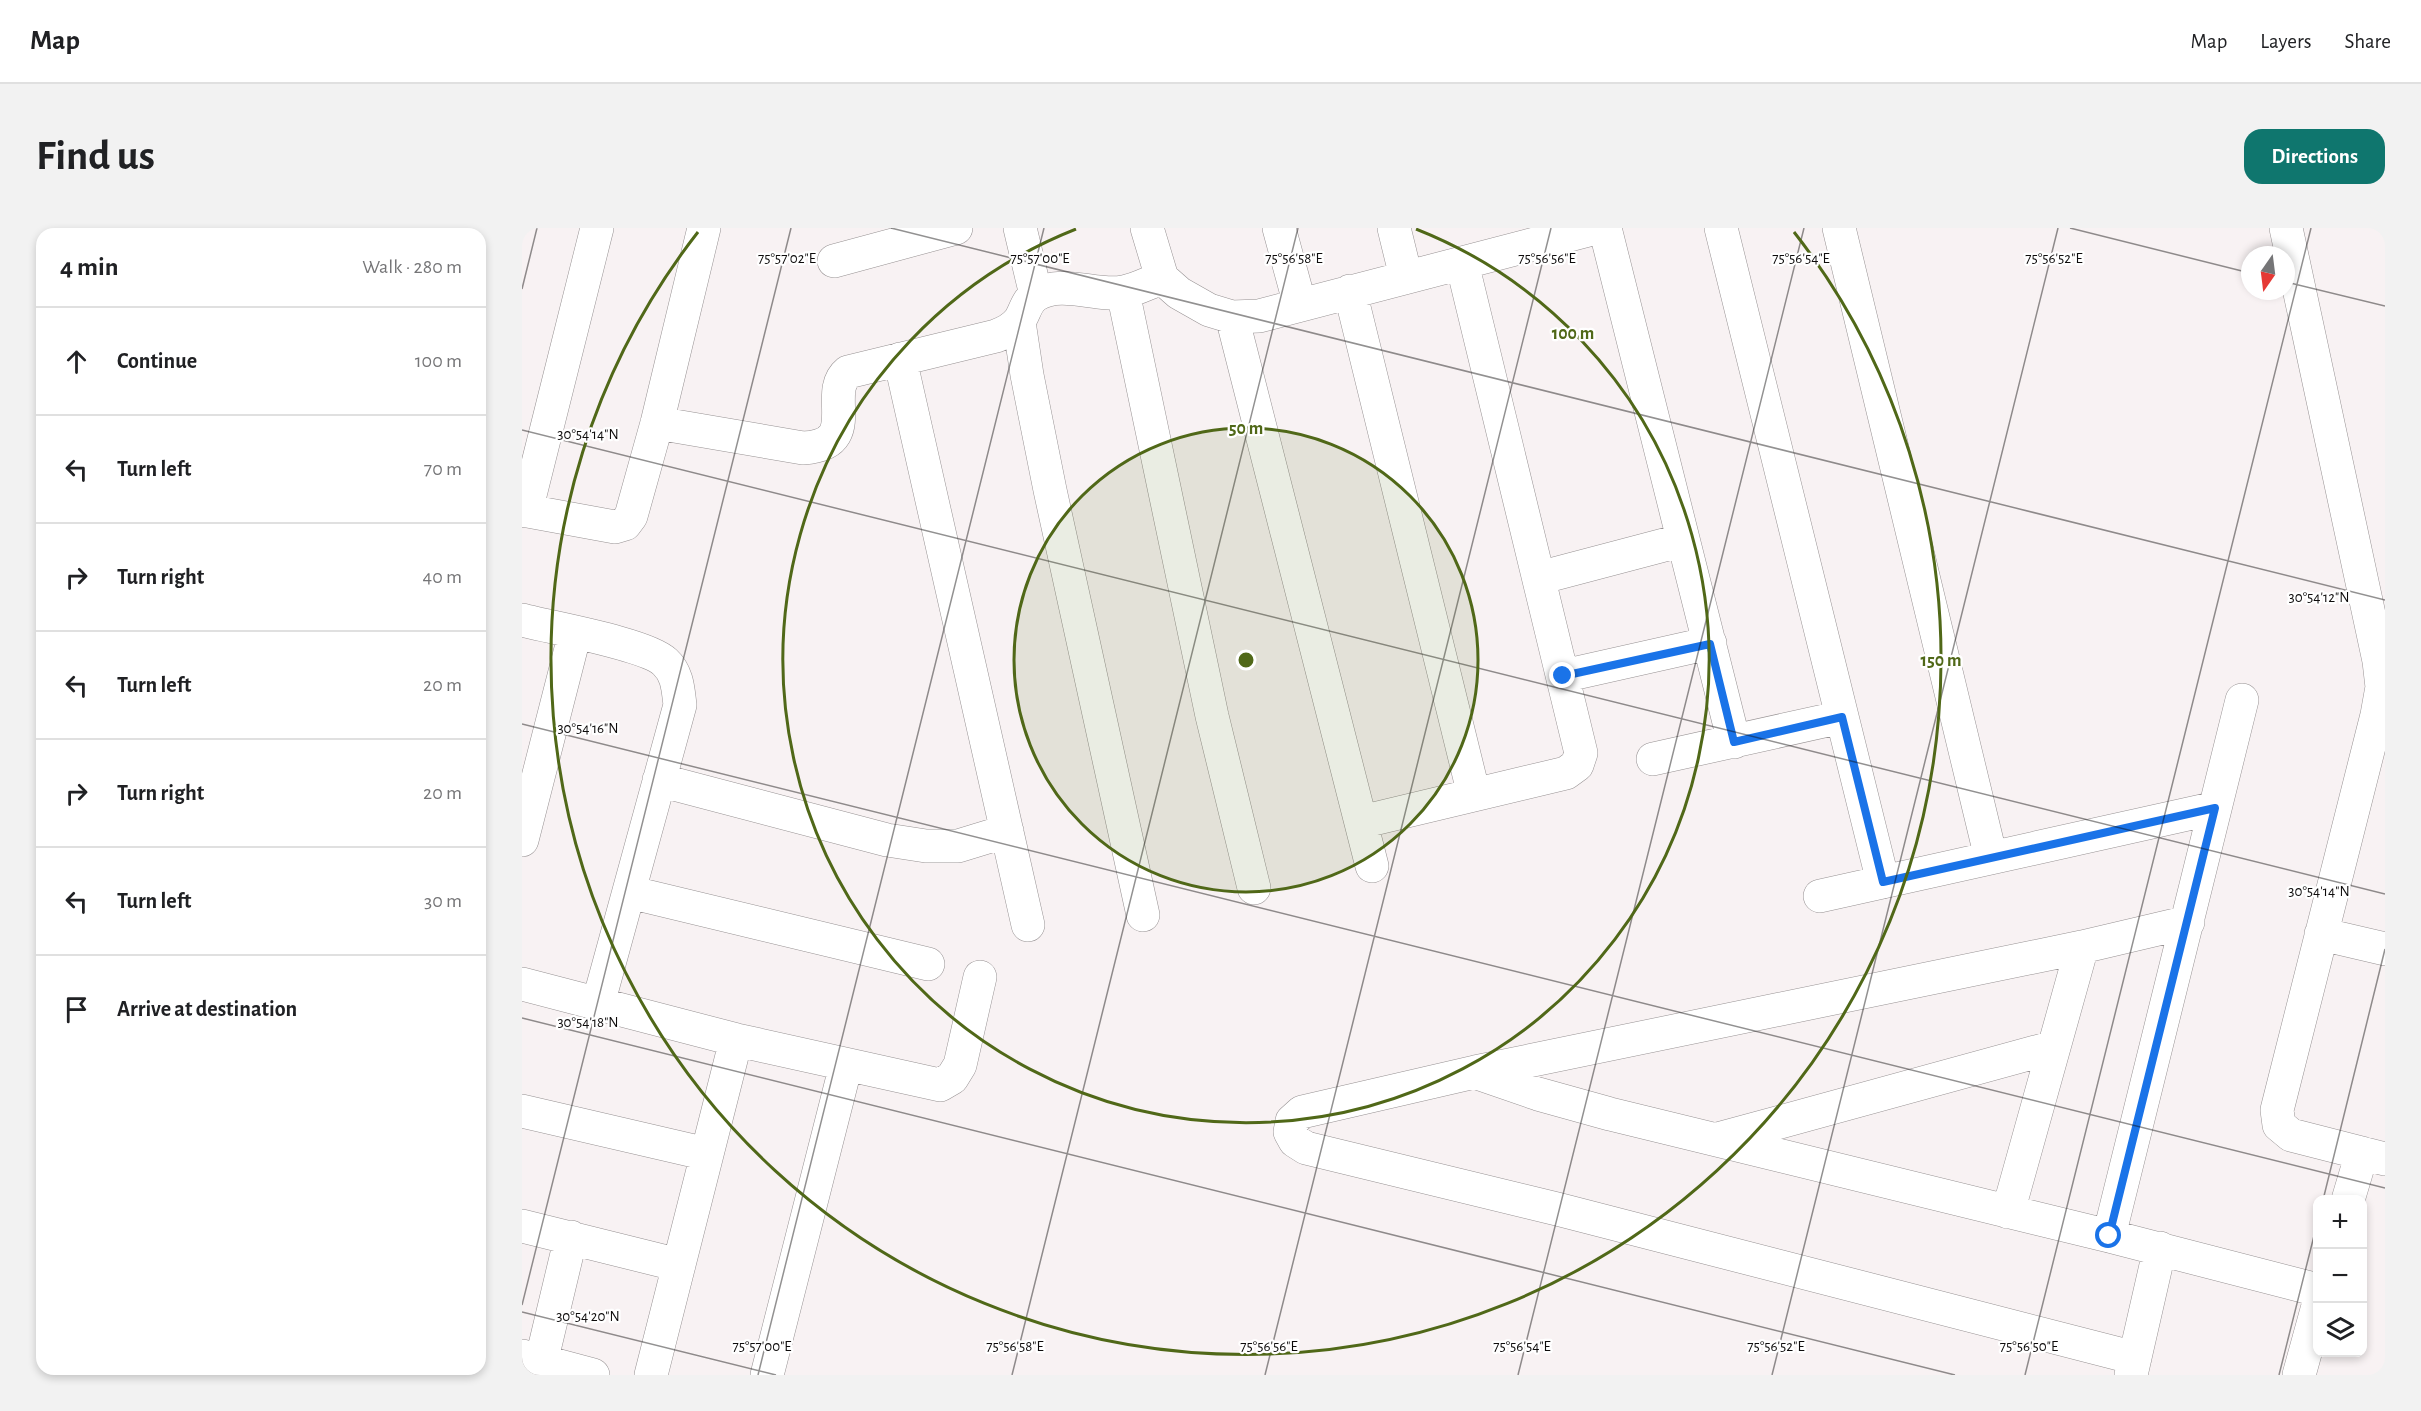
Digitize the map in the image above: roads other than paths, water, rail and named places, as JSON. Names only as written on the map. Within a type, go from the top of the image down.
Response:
[{"type":"street","points":[[597,228],[524,510],[615,527],[625,524],[632,516],[704,228]]},
{"type":"street","points":[[834,261],[886,237],[956,228]]},
{"type":"street","points":[[1020,228],[1036,295]]},
{"type":"street","points":[[1147,228],[1162,278],[1179,293],[1209,310],[1232,317],[1259,316],[1596,228]]},
{"type":"street","points":[[1279,228],[1300,305]]},
{"type":"street","points":[[1394,228],[1406,277]]},
{"type":"street","points":[[1605,228],[1734,742]]},
{"type":"street","points":[[1721,228],[1883,882]]},
{"type":"street","points":[[1839,228],[1991,858]]},
{"type":"street","points":[[2286,228],[2383,687],[2277,1110],[2279,1125],[2292,1135],[2373,1156],[2351,1195]]},
{"type":"street","points":[[1361,822],[1566,773],[1577,765],[1581,753],[1462,263]]},
{"type":"street","points":[[657,423],[803,448],[819,447],[831,440],[837,428],[843,376],[848,372],[1009,331],[1019,322],[1026,305],[1036,295],[1051,290],[1124,292],[1162,278]]},
{"type":"street","points":[[1350,291],[1474,795]]},
{"type":"street","points":[[1124,292],[1212,716],[1254,888]]},
{"type":"street","points":[[1232,317],[1372,866]]},
{"type":"street","points":[[1019,322],[1050,490],[1143,915]]},
{"type":"street","points":[[900,359],[1028,926]]},
{"type":"street","points":[[1539,578],[1683,540]]},
{"type":"street","points":[[522,620],[641,650],[665,662],[678,680],[680,705],[598,1004]]},
{"type":"street","points":[[522,840],[575,633]]},
{"type":"street","points":[[1563,676],[1710,644]]},
{"type":"street","points":[[2109,1236],[2242,700]]},
{"type":"street","points":[[1653,759],[1842,717]]},
{"type":"street","points":[[659,780],[887,840],[926,846],[958,846],[1007,831]]},
{"type":"street","points":[[1820,896],[2215,808]]},
{"type":"street","points":[[628,892],[928,964]]},
{"type":"street","points":[[2160,1248],[2133,1366],[1592,1218],[1306,1148],[1294,1141],[1290,1132],[1292,1121],[1302,1112],[1475,1072],[2082,947],[2188,922]]},
{"type":"street","points":[[2321,934],[2385,950]]},
{"type":"street","points":[[2008,1212],[2082,947]]},
{"type":"street","points":[[522,984],[736,1040],[940,1085],[952,1078],[960,1065],[981,977]]},
{"type":"street","points":[[651,1375],[736,1040]]},
{"type":"street","points":[[1716,1139],[2054,1047]]},
{"type":"street","points":[[767,1375],[846,1065]]},
{"type":"street","points":[[1475,1072],[1600,1112],[2160,1248],[2313,1289]]},
{"type":"street","points":[[522,1111],[707,1154]]},
{"type":"street","points":[[522,1226],[679,1265]]},
{"type":"street","points":[[571,1237],[534,1364],[593,1375]]},
{"type":"street","points":[[2299,1375],[2313,1324]]}]
